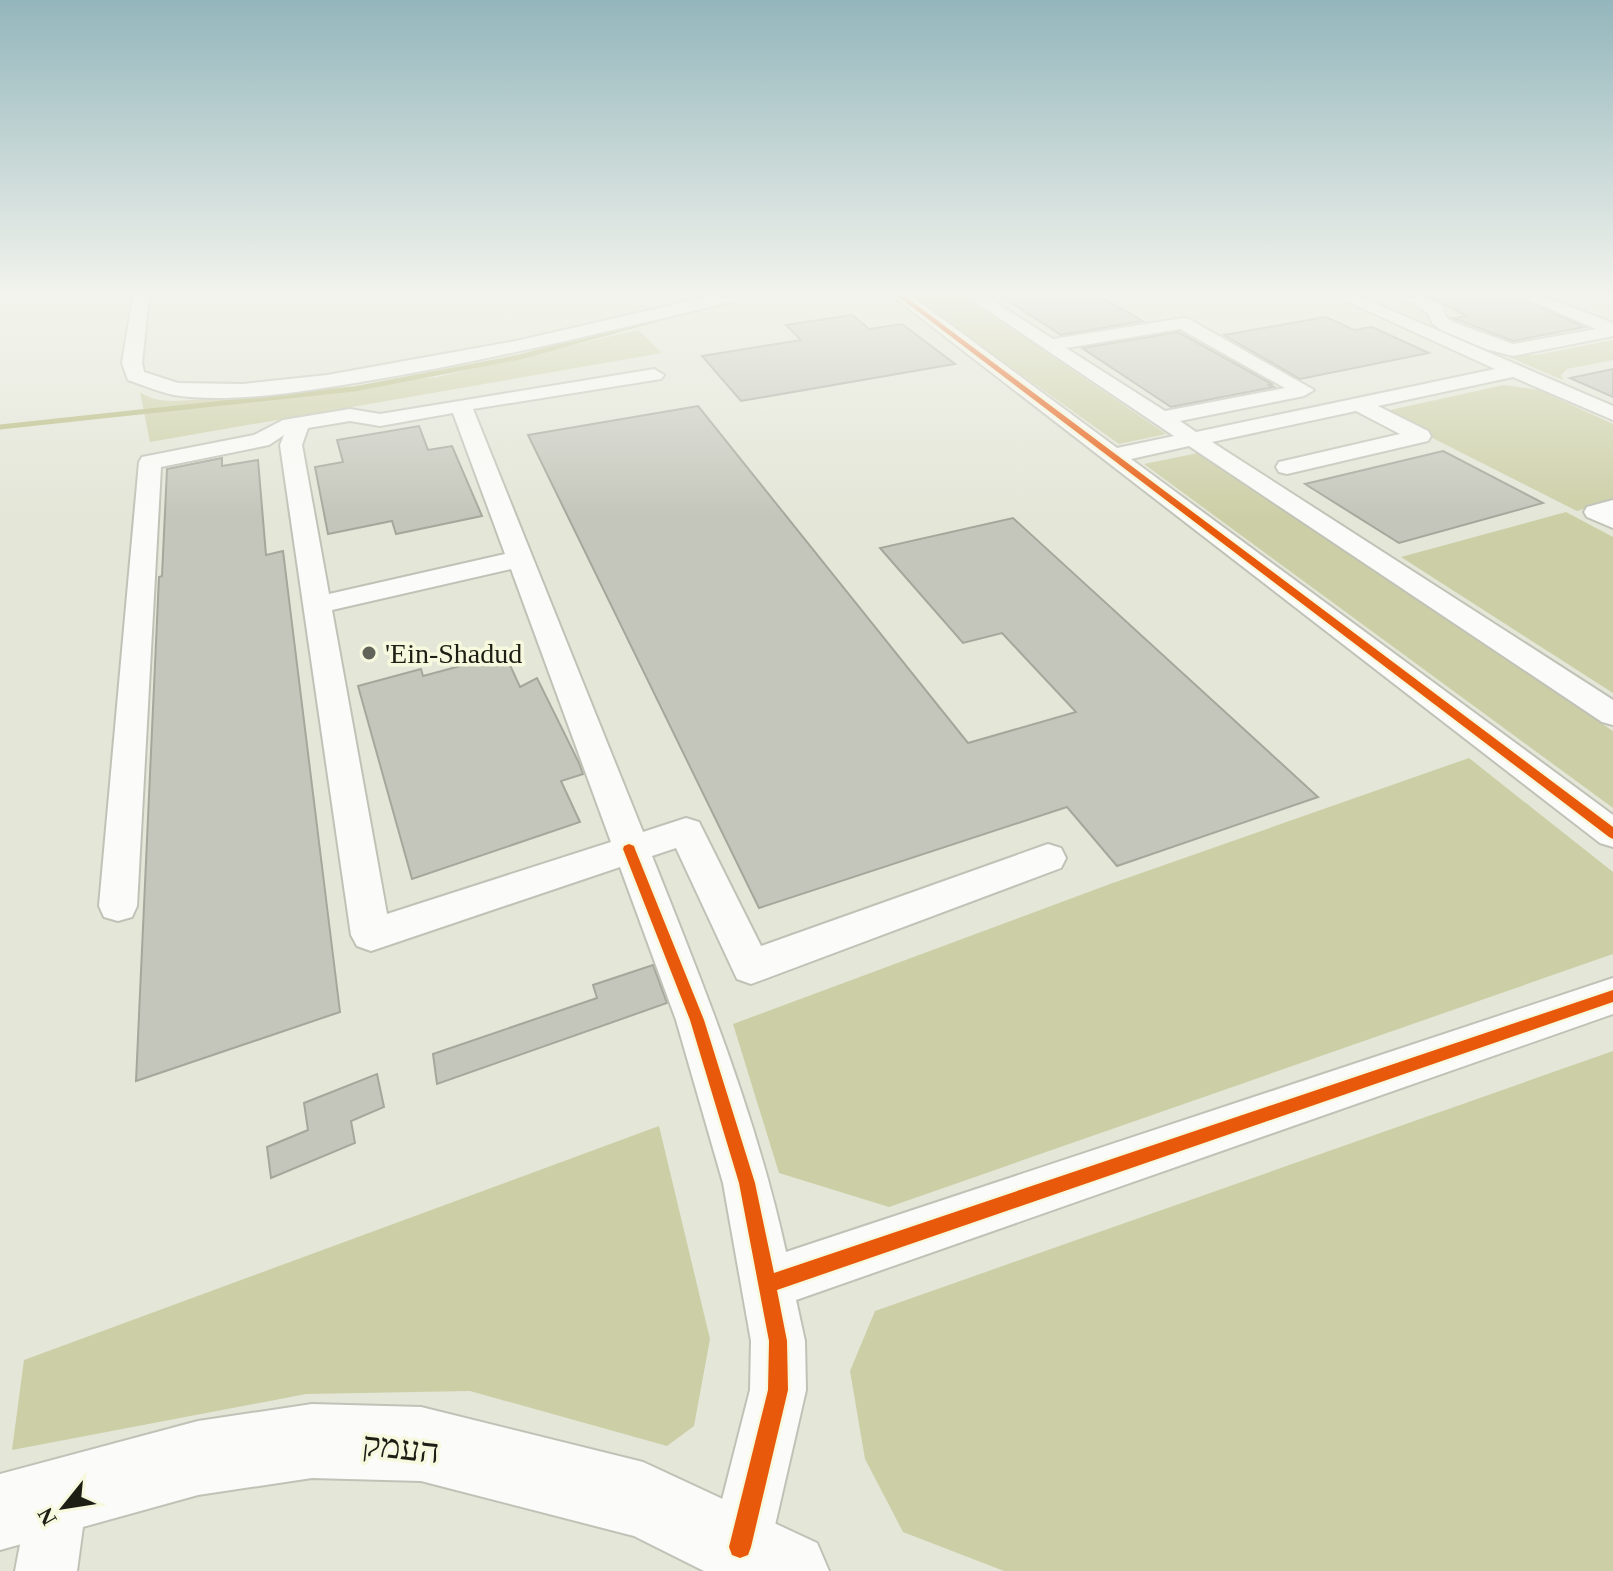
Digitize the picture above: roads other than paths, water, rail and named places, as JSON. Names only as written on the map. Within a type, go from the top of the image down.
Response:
[{"type":"main road","name":"העמק","points":[[29,1505],[198,1458],[312,1441],[421,1444],[643,1500],[765,1559]]},
{"type":"street","points":[[134,370],[135,376],[154,386],[187,392],[233,390],[390,370]]},
{"type":"street","points":[[999,370],[1613,834]]},
{"type":"street","points":[[1089,370],[1613,715]]},
{"type":"street","points":[[1162,418],[1304,390],[1268,370]]},
{"type":"street","points":[[1112,456],[1516,371],[1613,414]]},
{"type":"street","points":[[118,906],[150,462],[261,440],[283,426],[350,415],[380,420],[654,375]]},
{"type":"street","points":[[1287,467],[1420,436],[1358,404]]},
{"type":"street","points":[[461,405],[697,1020],[747,1183],[778,1341],[778,1390],[765,1559]]},
{"type":"street","points":[[299,424],[291,445],[371,935],[686,831],[751,967],[1048,858]]},
{"type":"street","points":[[1613,507],[1596,512],[1613,521]]},
{"type":"street","points":[[318,605],[519,559]]},
{"type":"street","points":[[767,1284],[1613,996]]},
{"type":"street","points":[[29,1505],[46,1571]]},
{"type":"waterway","points":[[0,427],[354,389],[451,370]]},
{"type":"place","name":"'Ein-Shadud","points":[[369,653]]}]
